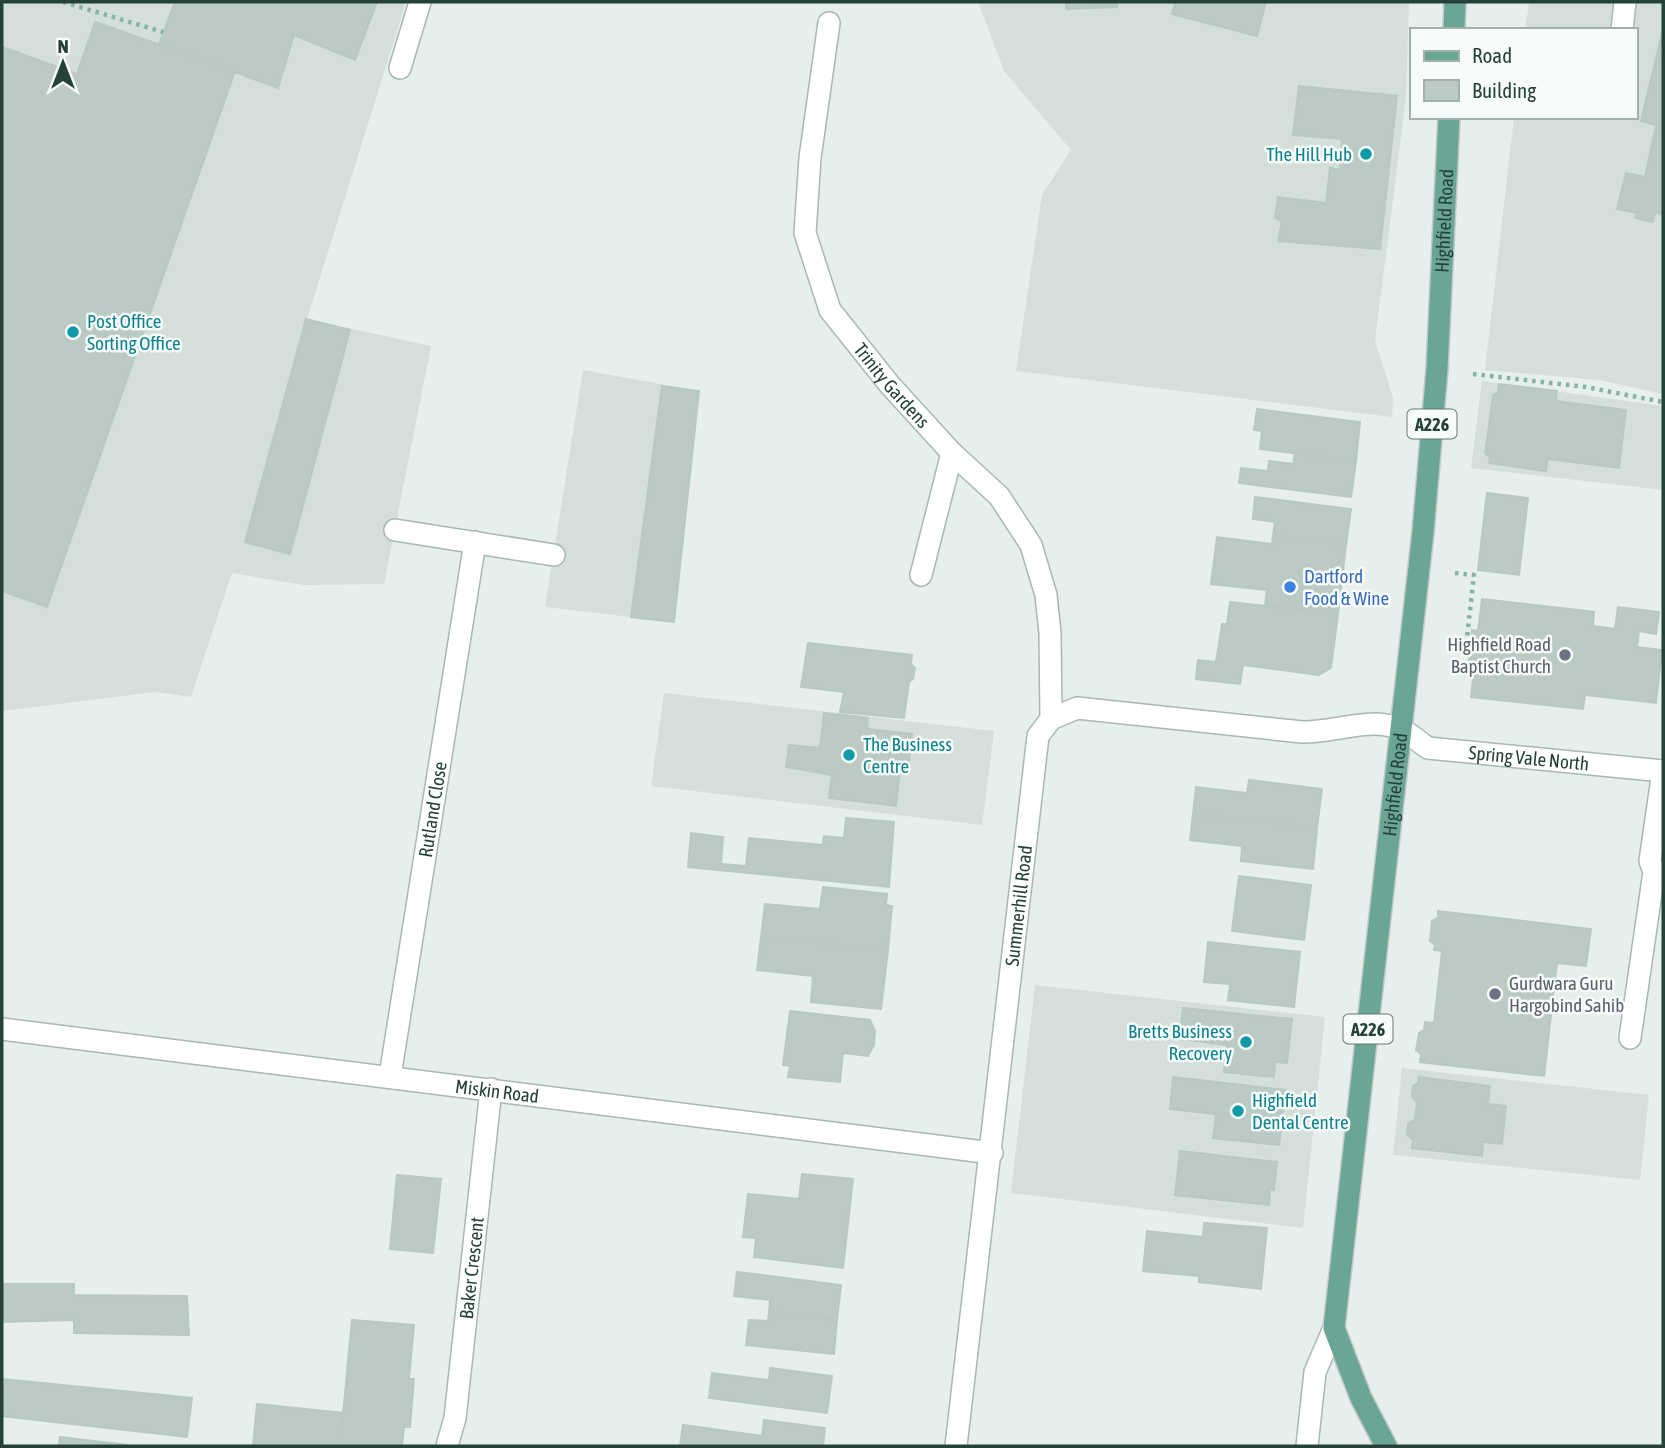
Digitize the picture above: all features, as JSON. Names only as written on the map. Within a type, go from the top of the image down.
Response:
[{"type":"main road","points":[[1454,28],[1455,2]]},
{"type":"main road","name":"Highfield Road","points":[[1334,1328],[1418,569],[1437,369],[1449,119]]},
{"type":"main road","name":"A226","points":[[1334,1328],[1362,1398],[1386,1446]]},
{"type":"street","points":[[400,68],[420,2]]},
{"type":"street","points":[[1622,28],[1625,2]]},
{"type":"street","name":"Trinity Gardens","points":[[829,23],[810,158],[805,233],[830,310],[889,384],[952,453],[999,496],[1031,545],[1046,595],[1050,633],[1051,719]]},
{"type":"street","points":[[921,575],[952,453]]},
{"type":"street","points":[[395,530],[554,555]]},
{"type":"street","name":"Rutland Close","points":[[390,1076],[475,542]]},
{"type":"street","points":[[1051,719],[1077,708],[1302,732],[1326,733],[1368,723],[1400,729]]},
{"type":"street","name":"Summerhill Road","points":[[956,1446],[992,1153],[1038,736],[1051,719]]},
{"type":"street","name":"Spring Vale North","points":[[1400,729],[1428,748],[1663,771]]},
{"type":"street","points":[[1630,1038],[1654,872],[1650,861],[1663,771]]},
{"type":"street","name":"Miskin Road","points":[[2,1029],[992,1153]]},
{"type":"street","name":"Baker Crescent","points":[[447,1446],[455,1418],[491,1089]]},
{"type":"street","name":"Highfield Road","points":[[1307,1446],[1315,1372],[1334,1328]]},
{"type":"path","points":[[63,2],[163,32]]},
{"type":"path","points":[[1437,369],[1586,387],[1663,402]]},
{"type":"path","points":[[1418,569],[1474,575],[1469,644],[1465,655]]},
{"type":"shaded area","points":[[2,2],[406,2],[307,319],[431,346],[384,584],[304,585],[232,573],[191,697],[156,692],[2,711]]},
{"type":"shaded area","points":[[978,2],[1409,2],[1406,97],[1375,341],[1393,398],[1392,417],[1016,371],[1042,195],[1071,150],[1004,71]]},
{"type":"shaded area","points":[[1663,2],[1663,394],[1599,380],[1485,370],[1514,119],[1637,119],[1637,28],[1525,28],[1529,3]]},
{"type":"shaded area","points":[[583,370],[699,391],[674,622],[545,607]]},
{"type":"shaded area","points":[[1482,381],[1663,406],[1663,490],[1471,468]]},
{"type":"shaded area","points":[[664,693],[994,731],[982,825],[651,786]]},
{"type":"shaded area","points":[[1035,985],[1325,1017],[1303,1228],[1011,1193]]},
{"type":"shaded area","points":[[1402,1068],[1649,1095],[1640,1180],[1393,1155]]},
{"type":"building","points":[[175,2],[377,2],[355,60],[294,35],[278,88],[159,44]]},
{"type":"building","points":[[1066,2],[1117,2],[1117,7],[1066,9]]},
{"type":"building","points":[[1175,2],[1266,2],[1257,36],[1172,14]]},
{"type":"building","name":"Post Office Sorting Office","points":[[95,22],[235,71],[47,607],[2,591],[2,47],[77,74]]},
{"type":"building","points":[[1663,29],[1663,215],[1655,212],[1653,222],[1635,218],[1637,213],[1617,209],[1626,173],[1645,177],[1656,125],[1641,121]]},
{"type":"building","name":"The Hill Hub","points":[[1299,86],[1397,96],[1380,249],[1278,241],[1282,221],[1275,218],[1278,197],[1326,203],[1330,168],[1340,170],[1342,139],[1293,135]]},
{"type":"building","points":[[306,319],[350,330],[290,554],[245,542]]},
{"type":"building","points":[[1499,384],[1557,391],[1556,401],[1626,410],[1619,468],[1548,459],[1546,471],[1489,463],[1490,458],[1485,453],[1493,395],[1498,392]]},
{"type":"building","points":[[662,386],[699,391],[674,622],[631,617]]},
{"type":"building","points":[[1257,409],[1360,422],[1356,461],[1260,449],[1262,431],[1254,430]]},
{"type":"building","points":[[1295,453],[1356,461],[1351,497],[1239,483],[1241,468],[1268,471],[1269,461],[1293,464]]},
{"type":"building","points":[[1487,493],[1528,498],[1519,575],[1478,570]]},
{"type":"building","points":[[1255,497],[1351,509],[1346,545],[1273,536],[1275,522],[1253,519]]},
{"type":"building","points":[[1273,536],[1346,545],[1338,614],[1265,605],[1267,590],[1211,584],[1217,537],[1272,544]]},
{"type":"building","name":"Highfield Road Baptist Church","points":[[1482,599],[1594,612],[1593,626],[1615,629],[1618,607],[1659,612],[1656,634],[1639,631],[1637,647],[1662,650],[1656,703],[1585,695],[1583,709],[1471,697],[1475,661],[1469,660],[1472,630],[1478,631]]},
{"type":"building","points":[[1230,602],[1338,614],[1331,668],[1319,675],[1243,665],[1240,684],[1196,679],[1198,660],[1216,662],[1222,624],[1227,624]]},
{"type":"building","points":[[808,643],[912,655],[911,664],[915,668],[913,679],[909,682],[904,718],[840,712],[844,692],[801,687]]},
{"type":"building","name":"The Business Centre","points":[[824,713],[868,718],[867,729],[912,734],[909,762],[901,761],[896,806],[829,798],[832,775],[786,767],[789,745],[820,748]]},
{"type":"building","points":[[1249,780],[1322,789],[1317,828],[1193,814],[1196,787],[1247,793]]},
{"type":"building","points":[[1193,814],[1317,828],[1313,869],[1241,861],[1242,846],[1190,840]]},
{"type":"building","points":[[846,818],[894,822],[889,887],[688,867],[691,833],[723,837],[721,864],[746,866],[749,838],[823,845],[824,836],[844,838]]},
{"type":"building","points":[[1239,876],[1311,885],[1304,940],[1232,931]]},
{"type":"building","points":[[823,887],[887,894],[886,905],[892,906],[888,950],[761,937],[765,904],[820,909]]},
{"type":"building","name":"Gurdwara Guru Hargobind Sahib","points":[[1438,911],[1591,929],[1586,966],[1557,963],[1544,1076],[1420,1062],[1421,1054],[1416,1050],[1419,1033],[1424,1030],[1425,1022],[1434,1023],[1442,951],[1434,950],[1435,945],[1430,941],[1432,921],[1438,918]]},
{"type":"building","points":[[761,937],[888,950],[881,1009],[811,1002],[813,976],[757,970]]},
{"type":"building","points":[[1208,942],[1300,952],[1294,1007],[1228,1000],[1230,984],[1204,982]]},
{"type":"building","name":"Bretts Business Recovery","points":[[1183,1008],[1292,1019],[1287,1063],[1275,1062],[1274,1077],[1224,1072],[1227,1045],[1179,1039]]},
{"type":"building","points":[[790,1011],[870,1020],[875,1031],[874,1045],[868,1056],[843,1053],[840,1082],[788,1077],[790,1066],[783,1065]]},
{"type":"building","name":"Highfield Dental Centre","points":[[1173,1077],[1285,1090],[1279,1145],[1213,1138],[1216,1114],[1170,1109]]},
{"type":"building","points":[[1419,1077],[1490,1086],[1488,1104],[1506,1106],[1502,1144],[1483,1142],[1482,1156],[1412,1148],[1413,1140],[1407,1135],[1408,1124],[1415,1119],[1417,1103],[1412,1096],[1413,1086],[1419,1082]]},
{"type":"building","points":[[1180,1151],[1277,1162],[1274,1190],[1270,1189],[1269,1205],[1175,1195]]},
{"type":"building","points":[[802,1174],[853,1179],[843,1268],[754,1257],[756,1238],[743,1237],[748,1194],[799,1199]]},
{"type":"building","points":[[397,1175],[441,1179],[433,1253],[390,1249]]},
{"type":"building","points":[[1204,1223],[1267,1228],[1261,1289],[1199,1282],[1199,1276],[1143,1271],[1147,1231],[1203,1237]]},
{"type":"building","points":[[737,1272],[841,1285],[837,1320],[769,1312],[770,1300],[734,1296]]},
{"type":"building","points":[[2,1284],[74,1284],[74,1295],[187,1296],[189,1335],[74,1333],[74,1320],[2,1322]]},
{"type":"building","points":[[769,1312],[837,1320],[834,1354],[746,1345],[749,1320],[768,1321]]},
{"type":"building","points":[[352,1320],[414,1325],[409,1379],[414,1379],[410,1427],[404,1427],[402,1446],[340,1446]]},
{"type":"building","points":[[770,1368],[832,1376],[827,1413],[709,1398],[712,1373],[769,1380]]},
{"type":"building","points":[[2,1379],[192,1398],[187,1437],[2,1416]]},
{"type":"building","points":[[257,1404],[343,1413],[340,1446],[253,1446]]},
{"type":"building","points":[[764,1420],[825,1428],[823,1446],[680,1446],[683,1425],[762,1436]]},
{"type":"building","points":[[60,1437],[127,1445],[127,1446],[59,1446]]},
{"type":"place","name":"The Hill Hub","points":[[1366,154]]},
{"type":"place","name":"Post Office Sorting Office","points":[[73,332]]},
{"type":"place","name":"Dartford Food & Wine","points":[[1290,587]]},
{"type":"place","name":"Highfield Road Baptist Church","points":[[1565,655]]},
{"type":"place","name":"The Business Centre","points":[[849,755]]},
{"type":"place","name":"Gurdwara Guru Hargobind Sahib","points":[[1495,994]]},
{"type":"place","name":"Bretts Business Recovery","points":[[1246,1042]]},
{"type":"place","name":"Highfield Dental Centre","points":[[1238,1111]]}]
